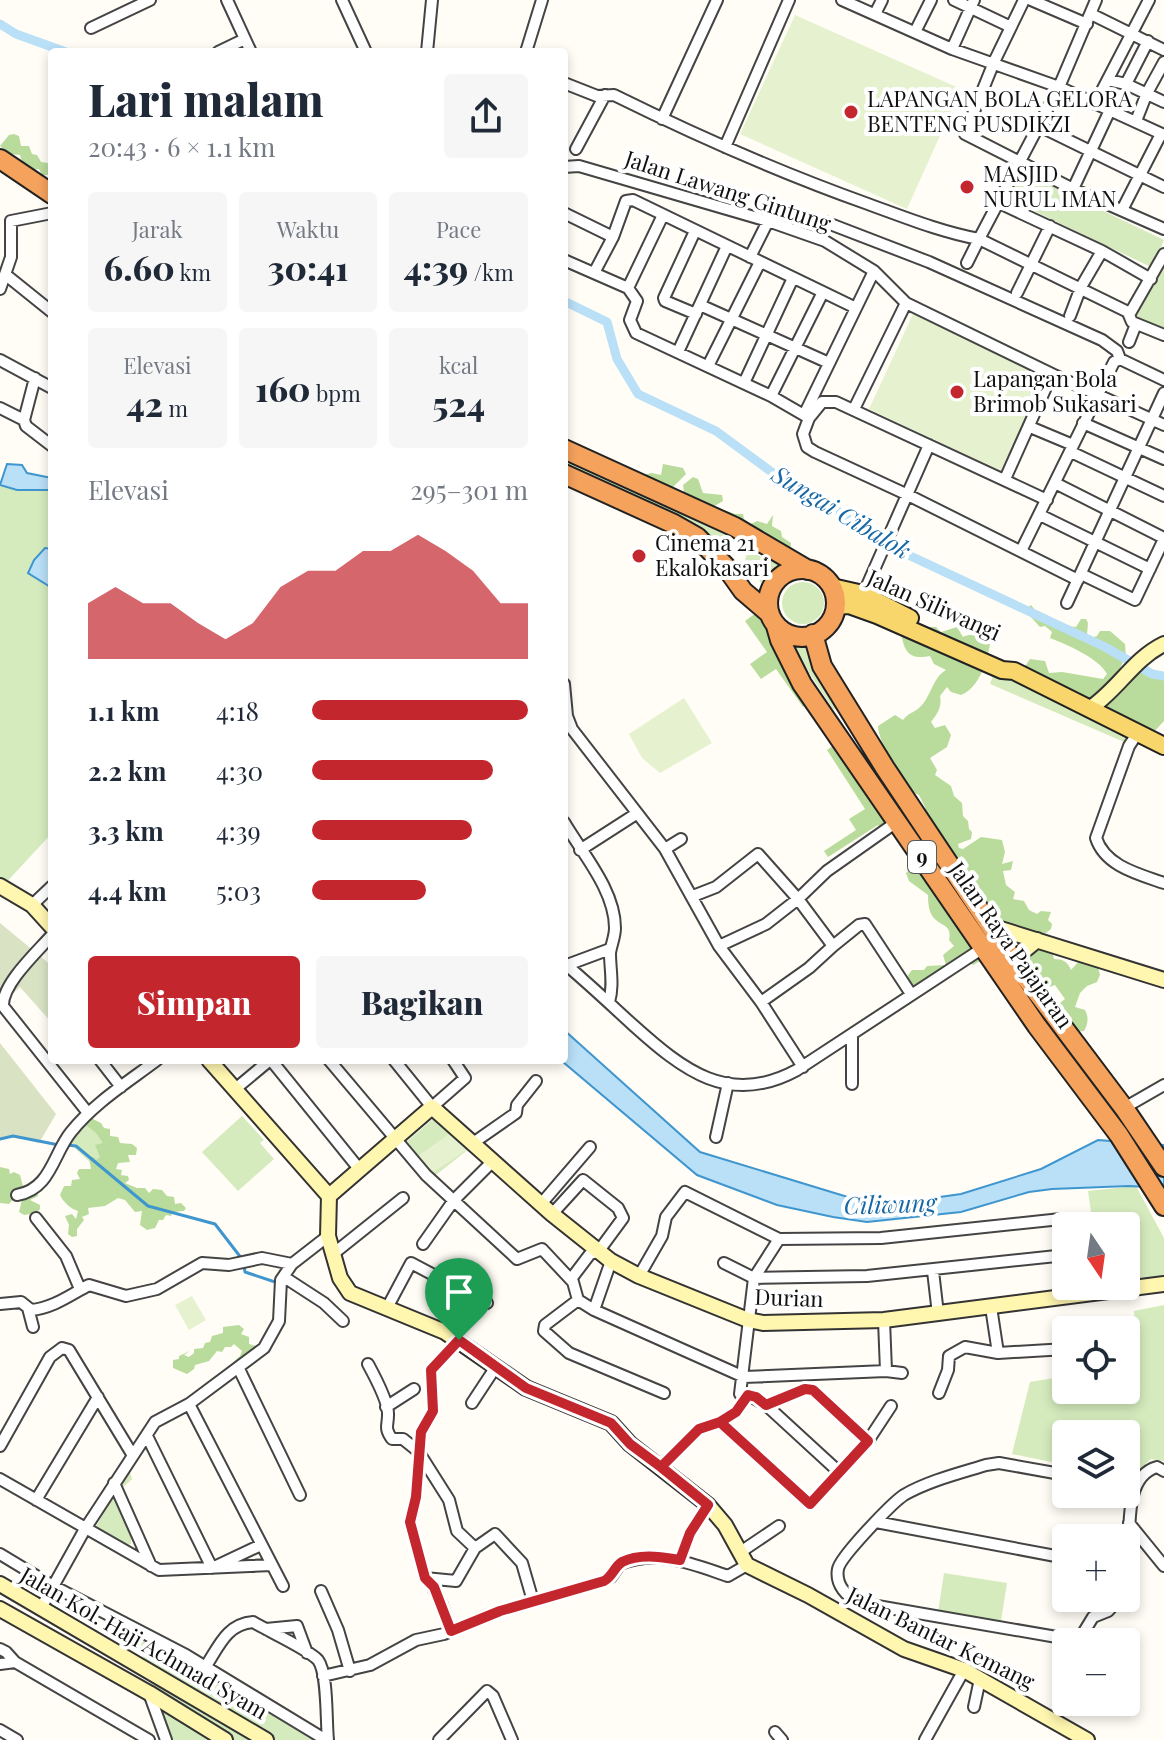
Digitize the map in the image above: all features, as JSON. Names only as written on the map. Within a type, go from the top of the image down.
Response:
[{"type":"highway","points":[[0,159],[48,191]]},
{"type":"highway","points":[[568,451],[710,515],[808,570]]},
{"type":"highway","name":"9","points":[[568,476],[697,537],[726,567],[743,591],[773,620],[791,635],[813,634]]},
{"type":"highway","points":[[773,620],[769,594],[780,577],[798,569],[818,573],[832,587],[836,606],[828,624],[813,634]]},
{"type":"highway","name":"Jalan Raya Pajajaran","points":[[773,620],[793,670],[983,948],[1119,1135],[1164,1206]]},
{"type":"highway","name":"Jalan Raya Pajajaran","points":[[813,634],[822,666],[1017,966],[1140,1129],[1164,1167]]},
{"type":"highway","points":[[839,737],[859,725]]},
{"type":"highway","points":[[1079,1082],[1095,1070]]},
{"type":"main road","name":"Jalan Siliwangi","points":[[832,587],[1002,670],[1014,671],[1164,746]]},
{"type":"main road","name":"Jalan Siliwangi","points":[[836,606],[860,601]]},
{"type":"street","points":[[91,28],[150,0]]},
{"type":"street","points":[[227,0],[249,48]]},
{"type":"street","points":[[342,0],[364,48]]},
{"type":"street","points":[[427,48],[432,0]]},
{"type":"street","points":[[527,48],[542,0]]},
{"type":"street","points":[[662,119],[717,0]]},
{"type":"street","name":"Jalan Lawang Gintung","points":[[725,147],[789,0]]},
{"type":"street","points":[[842,0],[952,49],[1059,87],[1163,134],[1122,210]]},
{"type":"street","points":[[875,14],[882,0]]},
{"type":"street","points":[[915,32],[931,0]]},
{"type":"street","points":[[954,0],[972,4],[1011,27]]},
{"type":"street","points":[[1024,0],[994,62],[965,134],[1073,189],[1164,229]]},
{"type":"street","points":[[1031,0],[1132,34],[1164,50]]},
{"type":"street","points":[[967,263],[1059,87],[1096,0]]},
{"type":"street","points":[[1095,104],[1149,0]]},
{"type":"street","points":[[952,49],[972,4]]},
{"type":"street","points":[[226,48],[245,39]]},
{"type":"street","points":[[1126,84],[1148,41]]},
{"type":"street","points":[[1136,121],[1164,62]]},
{"type":"street","points":[[1108,80],[1126,84],[1164,102]]},
{"type":"street","name":"Jalan Lawang Gintung","points":[[568,85],[594,95],[614,95],[725,147],[903,217],[979,239],[1130,313]]},
{"type":"street","points":[[576,149],[605,95]]},
{"type":"street","points":[[1073,189],[1110,110]]},
{"type":"street","points":[[1037,125],[1164,187]]},
{"type":"street","name":"Jalan Lawang Gintung","points":[[568,167],[579,166],[768,221],[825,241],[874,271],[906,303],[1164,425]]},
{"type":"street","name":"Jalan Lawang Gintung","points":[[594,273],[613,237],[626,201],[630,200],[856,308]]},
{"type":"street","points":[[997,202],[1102,251],[1151,279]]},
{"type":"street","points":[[0,289],[11,257],[5,222],[48,214]]},
{"type":"street","points":[[568,215],[613,237]]},
{"type":"street","name":"Jalan Lawang Gintung","points":[[628,288],[663,215]]},
{"type":"street","points":[[708,366],[731,319],[768,221]]},
{"type":"street","name":"Jalan Lawang Gintung","points":[[825,222],[929,262],[1102,340],[1117,351],[1120,359],[1164,380]]},
{"type":"street","points":[[1017,293],[1050,226]]},
{"type":"street","points":[[695,231],[664,299],[731,319],[829,363]]},
{"type":"street","points":[[678,352],[727,246]]},
{"type":"street","points":[[1070,316],[1081,287],[1102,251]]},
{"type":"street","points":[[1164,254],[1130,313],[1131,320],[1136,324],[1164,335]]},
{"type":"street","points":[[568,262],[628,288],[637,301],[630,320],[636,333],[807,416]]},
{"type":"street","points":[[874,271],[807,416],[803,434],[807,447],[1021,551],[1135,600],[1164,539],[1055,483]]},
{"type":"street","points":[[6,275],[48,309]]},
{"type":"street","points":[[744,383],[793,278]]},
{"type":"street","points":[[771,396],[823,292]]},
{"type":"street","points":[[854,409],[906,303]]},
{"type":"street","points":[[1129,342],[1136,324]]},
{"type":"street","points":[[1021,551],[1114,362],[1120,359]]},
{"type":"street","points":[[0,360],[48,386]]},
{"type":"street","points":[[1005,479],[1052,374]]},
{"type":"street","points":[[35,378],[24,420],[26,426],[48,443]]},
{"type":"street","points":[[1067,603],[1164,393]]},
{"type":"street","points":[[807,416],[828,400],[854,409],[1047,500]]},
{"type":"street","points":[[0,408],[24,420]]},
{"type":"street","points":[[1083,423],[1164,459]]},
{"type":"street","points":[[1030,427],[1164,496]]},
{"type":"street","points":[[860,601],[929,445]]},
{"type":"street","points":[[1040,515],[1150,569]]},
{"type":"street","points":[[1089,709],[1116,689],[1134,666],[1164,644]]},
{"type":"street","points":[[1116,689],[1117,722]]},
{"type":"street","points":[[568,719],[572,729],[665,849],[719,946],[761,1002],[803,1067]]},
{"type":"street","points":[[1137,734],[1129,746],[1096,838],[1105,855],[1118,864],[1164,883]]},
{"type":"street","points":[[580,850],[636,814]]},
{"type":"street","points":[[719,946],[756,930],[798,899],[827,871],[898,821]]},
{"type":"street","points":[[568,829],[607,895],[615,927],[610,949],[613,989],[609,1002]]},
{"type":"street","points":[[665,849],[681,839]]},
{"type":"street","points":[[693,896],[716,887],[758,854],[798,899],[833,946]]},
{"type":"street","points":[[0,886],[32,905],[48,923]]},
{"type":"street","points":[[32,905],[48,890]]},
{"type":"street","points":[[761,1002],[809,968],[859,925],[865,924],[911,994]]},
{"type":"street","points":[[991,926],[1164,980]]},
{"type":"street","points":[[48,939],[21,969],[2,998],[3,1006],[48,1063]]},
{"type":"street","points":[[1017,966],[1020,954],[1037,940]]},
{"type":"street","points":[[568,966],[672,1060],[694,1073],[728,1083],[760,1085],[803,1067],[983,948]]},
{"type":"street","points":[[568,963],[610,949]]},
{"type":"street","points":[[852,1035],[852,1084]]},
{"type":"street","points":[[49,1064],[88,1113]]},
{"type":"street","points":[[103,1064],[121,1087]]},
{"type":"street","points":[[17,1195],[25,1193],[43,1179],[54,1166],[64,1142],[88,1113],[150,1064]]},
{"type":"street","points":[[212,1064],[329,1196],[328,1236],[340,1278],[350,1293],[459,1340],[526,1388],[611,1423],[630,1444],[708,1505],[725,1525],[743,1559]]},
{"type":"street","points":[[234,1090],[265,1064]]},
{"type":"street","points":[[273,1064],[360,1170]]},
{"type":"street","points":[[332,1064],[426,1175],[517,1259],[541,1248],[571,1279],[578,1300],[594,1310],[744,1377],[886,1371],[902,1373]]},
{"type":"street","points":[[397,1064],[432,1107]]},
{"type":"street","points":[[329,1196],[465,1078],[456,1064]]},
{"type":"street","points":[[473,1143],[516,1113],[517,1105],[536,1081]]},
{"type":"street","points":[[716,1137],[728,1083]]},
{"type":"street","points":[[1124,1108],[1164,1085]]},
{"type":"street","name":"Durian","points":[[432,1107],[546,1209],[611,1261],[639,1276],[748,1320],[763,1323],[884,1320],[1052,1296]]},
{"type":"street","points":[[546,1209],[590,1147]]},
{"type":"street","points":[[423,1244],[454,1200],[493,1161]]},
{"type":"street","points":[[546,1209],[582,1180],[620,1210],[623,1220],[598,1252],[590,1254],[571,1279]]},
{"type":"street","points":[[639,1276],[662,1236],[666,1217],[685,1192],[779,1239],[881,1238],[1052,1224]]},
{"type":"street","points":[[333,1254],[403,1198]]},
{"type":"street","points":[[36,1218],[66,1256],[80,1289]]},
{"type":"street","points":[[41,1608],[85,1529],[155,1422],[189,1404],[264,1348],[275,1332],[281,1309],[281,1282],[292,1264],[328,1236]]},
{"type":"street","points":[[740,1394],[754,1278],[779,1239]]},
{"type":"street","points":[[724,1263],[754,1278],[867,1276],[1052,1257]]},
{"type":"street","points":[[28,1308],[44,1308],[93,1285],[126,1296],[157,1289],[202,1263],[262,1258],[292,1264]]},
{"type":"street","points":[[594,1310],[611,1261]]},
{"type":"street","points":[[387,1308],[411,1263],[487,1303]]},
{"type":"street","points":[[933,1271],[938,1314]]},
{"type":"street","points":[[281,1282],[324,1303],[343,1321]]},
{"type":"street","name":"Durian","points":[[1140,1286],[1164,1284]]},
{"type":"street","points":[[578,1300],[545,1325],[544,1331],[577,1357],[664,1393]]},
{"type":"street","points":[[0,1304],[21,1302],[28,1308],[33,1327]]},
{"type":"street","points":[[991,1307],[998,1353]]},
{"type":"street","points":[[884,1320],[886,1371]]},
{"type":"street","points":[[451,1631],[442,1605],[425,1578],[410,1522],[416,1497],[421,1432],[433,1411],[431,1370],[459,1340]]},
{"type":"street","points":[[939,1393],[951,1353],[972,1347],[998,1353],[1052,1350]]},
{"type":"street","points":[[0,1446],[57,1349],[69,1350],[132,1454]]},
{"type":"street","points":[[368,1364],[388,1413],[385,1428],[391,1438],[403,1439],[418,1451],[449,1500],[457,1531],[475,1548]]},
{"type":"street","points":[[472,1403],[495,1368]]},
{"type":"street","points":[[239,1369],[300,1495]]},
{"type":"street","points":[[386,1407],[414,1389]]},
{"type":"street","points":[[766,1405],[805,1389],[813,1390],[868,1441]]},
{"type":"street","points":[[661,1467],[699,1429],[720,1422],[736,1412],[748,1395],[766,1405],[839,1472]]},
{"type":"street","points":[[36,1500],[98,1397]]},
{"type":"street","points":[[189,1404],[283,1586]]},
{"type":"street","points":[[720,1422],[810,1504],[868,1441],[891,1406]]},
{"type":"street","points":[[147,1436],[212,1568]]},
{"type":"street","points":[[1052,1472],[999,1463],[904,1495],[843,1559],[838,1570],[843,1591],[860,1603],[1074,1640],[1079,1640],[1093,1617],[1106,1612]]},
{"type":"street","points":[[1140,1478],[1157,1467],[1164,1471]]},
{"type":"street","points":[[0,1479],[151,1566],[169,1571],[272,1565]]},
{"type":"street","points":[[114,1483],[151,1566]]},
{"type":"street","points":[[680,1560],[690,1533],[708,1505]]},
{"type":"street","points":[[1130,1508],[1129,1523],[1164,1566]]},
{"type":"street","points":[[876,1522],[1052,1555]]},
{"type":"street","points":[[323,1676],[379,1661],[416,1640],[451,1631],[488,1615],[604,1581],[623,1562],[649,1556],[680,1560],[728,1576],[779,1526]]},
{"type":"street","points":[[429,1580],[456,1581],[475,1548],[493,1534],[501,1538],[522,1563],[533,1601]]},
{"type":"street","points":[[212,1568],[261,1545]]},
{"type":"street","points":[[0,1554],[53,1586],[206,1666],[327,1740]]},
{"type":"street","name":"Jalan Bantar Kemang","points":[[743,1559],[904,1649],[964,1670],[1087,1740]]},
{"type":"street","name":"Jalan Kol. Haji Achmad Syam","points":[[0,1584],[266,1740]]},
{"type":"street","points":[[321,1591],[338,1630],[350,1671]]},
{"type":"street","points":[[0,1609],[225,1740]]},
{"type":"street","points":[[206,1666],[233,1627],[253,1622],[317,1659],[323,1676],[327,1740]]},
{"type":"street","points":[[266,1629],[297,1626],[307,1653]]},
{"type":"street","points":[[0,1649],[15,1662],[149,1740]]},
{"type":"street","points":[[0,1664],[15,1662]]},
{"type":"street","points":[[925,1740],[964,1670]]},
{"type":"street","points":[[974,1707],[980,1679]]},
{"type":"street","points":[[439,1740],[487,1691],[493,1696],[511,1740]]},
{"type":"street","points":[[149,1693],[166,1740]]},
{"type":"street","points":[[0,1730],[17,1740]]},
{"type":"green space","name":"LAPANGAN BOLA GELORA BENTENG PUSDIKZI","points":[[795,15],[961,89],[907,209],[740,134]]},
{"type":"green space","points":[[9,135],[19,136],[21,146],[29,146],[32,154],[37,155],[41,162],[48,163],[48,175],[42,175],[39,169],[32,170],[22,162],[20,155],[10,154],[0,146]]},
{"type":"green space","points":[[1022,172],[1164,240],[1153,268],[1009,199]]},
{"type":"green space","points":[[1164,256],[1164,330],[1136,317]]},
{"type":"green space","name":"Lapangan Bola Brimob Sukasari","points":[[913,314],[1046,376],[1001,471],[869,409]]},
{"type":"green space","points":[[568,460],[736,540],[729,545],[727,553],[703,528],[568,465]]},
{"type":"green space","points":[[663,464],[683,468],[686,474],[672,488],[675,493],[643,475],[661,475]]},
{"type":"green space","points":[[693,477],[698,479],[703,493],[722,495],[723,501],[711,508],[684,492],[683,485]]},
{"type":"green space","points":[[0,485],[17,490],[48,490],[48,837],[0,886]]},
{"type":"green space","points":[[724,510],[743,514],[751,524],[757,521],[767,524],[773,515],[772,526],[791,543],[790,555],[763,554],[726,532],[720,513]]},
{"type":"green space","points":[[748,551],[782,566],[770,574],[764,586],[744,563]]},
{"type":"green space","points":[[803,582],[818,588],[824,603],[818,618],[803,624],[788,618],[782,603],[788,588]]},
{"type":"green space","points":[[1031,605],[1035,610],[1071,626],[1076,627],[1081,619],[1086,619],[1087,635],[1091,638],[1100,631],[1110,631],[1125,644],[1126,656],[1120,668],[1132,668],[1164,679],[1164,721],[1150,736],[1090,704],[1079,692],[1068,691],[1060,683],[1051,684],[1024,668],[1030,659],[1045,661],[1049,673],[1062,672],[1103,679],[1107,674],[1090,658],[1050,638],[1052,632],[1045,626],[1040,627],[1029,615],[1027,608]]},
{"type":"green space","points":[[756,613],[817,697],[803,707],[776,669],[761,679],[750,664],[767,652],[745,621]]},
{"type":"green space","points":[[936,627],[941,632],[957,627],[963,637],[977,636],[990,644],[984,666],[973,687],[961,695],[947,687],[940,696],[939,710],[931,722],[935,728],[945,725],[951,735],[947,747],[930,758],[937,770],[935,775],[951,786],[954,796],[962,803],[963,816],[972,832],[971,839],[958,844],[959,848],[963,849],[981,837],[1002,840],[1005,852],[1002,864],[1013,861],[1011,870],[1003,871],[1006,885],[1015,892],[1013,899],[1024,901],[1029,910],[1037,914],[1041,911],[1051,912],[1048,920],[1052,924],[1051,929],[1040,938],[1017,929],[983,953],[980,961],[973,965],[961,955],[953,971],[936,972],[922,986],[912,988],[908,975],[912,970],[946,965],[943,955],[954,946],[949,940],[948,929],[932,915],[928,895],[909,881],[906,873],[916,863],[899,812],[906,805],[919,805],[926,809],[919,795],[906,784],[892,764],[878,726],[895,715],[903,720],[919,708],[946,670],[934,664],[930,656],[913,656],[904,645],[901,632],[921,631]]},
{"type":"green space","points":[[787,639],[805,639],[810,662],[839,705],[838,710],[833,709]]},
{"type":"green space","points":[[994,673],[1129,731],[1124,742],[990,684]]},
{"type":"green space","points":[[684,698],[712,743],[660,773],[642,758],[629,734]]},
{"type":"green space","points":[[843,739],[895,819],[881,828],[878,825],[828,857],[824,851],[856,830],[849,819],[865,809],[827,750]]},
{"type":"green space","points":[[0,923],[48,963],[48,1018],[20,987],[0,1005]]},
{"type":"green space","points":[[1037,947],[1052,951],[1054,959],[1065,962],[1071,970],[1079,961],[1098,967],[1100,975],[1097,982],[1080,993],[1075,1007],[1085,1010],[1088,1021],[1084,1031],[1076,1032],[1059,1011],[1060,1003],[1065,999],[1055,985],[1019,991],[1004,954],[1025,955]]},
{"type":"green space","points":[[0,1043],[56,1114],[39,1143],[13,1136],[0,1139]]},
{"type":"green space","points":[[242,1116],[264,1140],[260,1143],[274,1159],[238,1191],[202,1152]]},
{"type":"green space","points":[[88,1117],[127,1153],[113,1169],[126,1181],[119,1189],[66,1140]]},
{"type":"green space","points":[[91,1118],[110,1129],[110,1136],[118,1137],[120,1143],[132,1144],[137,1148],[136,1155],[128,1155],[130,1162],[118,1163],[116,1169],[122,1170],[121,1175],[128,1176],[129,1180],[125,1183],[145,1188],[149,1193],[153,1189],[162,1190],[167,1196],[174,1197],[175,1204],[181,1203],[186,1208],[184,1211],[166,1215],[155,1228],[147,1230],[140,1225],[142,1211],[135,1212],[125,1200],[118,1198],[105,1206],[88,1208],[89,1214],[82,1217],[84,1220],[77,1229],[77,1236],[68,1234],[69,1225],[65,1216],[72,1214],[76,1219],[78,1211],[60,1195],[64,1186],[71,1186],[72,1180],[80,1179],[79,1169],[91,1169],[89,1157],[96,1160],[100,1157],[95,1145],[103,1143],[87,1126],[86,1121]]},
{"type":"green space","points":[[433,1119],[469,1149],[432,1178],[403,1145]]},
{"type":"green space","points":[[449,1134],[467,1150],[432,1173],[418,1156]]},
{"type":"green space","points":[[0,1167],[9,1169],[10,1174],[20,1175],[23,1186],[32,1183],[37,1186],[38,1196],[30,1200],[40,1205],[36,1213],[24,1215],[19,1212],[23,1196],[15,1197],[9,1204],[0,1203]]},
{"type":"green space","points":[[1136,1186],[1164,1238],[1164,1283],[1140,1285],[1140,1212],[1091,1212],[1088,1191]]},
{"type":"green space","points":[[192,1296],[206,1320],[189,1330],[175,1305]]},
{"type":"green space","points":[[1164,1305],[1164,1461],[1151,1459],[1140,1468],[1140,1420],[1052,1420],[1052,1462],[1012,1454],[1030,1382],[1052,1378],[1052,1404],[1140,1404],[1140,1316],[1134,1316],[1134,1311]]},
{"type":"green space","points":[[239,1325],[244,1329],[241,1334],[249,1337],[249,1344],[256,1346],[247,1353],[244,1364],[235,1368],[229,1366],[242,1351],[234,1344],[225,1347],[222,1352],[217,1351],[209,1361],[195,1365],[187,1374],[173,1368],[173,1360],[190,1351],[184,1355],[189,1357],[194,1349],[203,1348],[212,1336],[223,1333],[223,1327]]},
{"type":"green space","points":[[129,1469],[132,1479],[118,1492],[117,1499],[131,1537],[131,1544],[124,1546],[94,1530]]},
{"type":"green space","points":[[944,1573],[1007,1583],[1001,1621],[938,1612]]},
{"type":"green space","points":[[136,1630],[313,1740],[165,1740]]},
{"type":"water","points":[[7,464],[22,465],[27,473],[48,477],[48,490],[17,490],[0,485]]},
{"type":"water","points":[[48,548],[48,586],[28,573],[34,560]]},
{"type":"water","name":"Ciliwung","points":[[568,1034],[700,1152],[851,1198],[904,1202],[961,1194],[1041,1169],[1098,1140],[1164,1145],[1164,1188],[1052,1189],[1029,1192],[961,1212],[867,1222],[777,1205],[697,1175],[565,1064],[568,1064]]},
{"type":"waterway","name":"Sungai Cibalok","points":[[0,24],[16,34],[55,48]]},
{"type":"waterway","name":"Sungai Cibalok","points":[[568,303],[607,322],[617,359],[638,394],[716,431],[792,487],[849,517],[872,538],[1105,647],[1152,674],[1164,676]]},
{"type":"waterway","points":[[0,1139],[13,1136],[59,1145]]},
{"type":"waterway","points":[[67,1145],[76,1146],[148,1206],[215,1224],[242,1259]]},
{"type":"waterway","points":[[244,1266],[245,1272],[278,1283]]},
{"type":"place","name":"LAPANGAN BOLA GELORA BENTENG PUSDIKZI","points":[[851,112]]},
{"type":"place","name":"MASJID NURUL IMAN","points":[[967,187]]},
{"type":"place","name":"Lapangan Bola Brimob Sukasari","points":[[957,392]]},
{"type":"place","name":"Cinema 21 Ekalokasari","points":[[639,556]]},
{"type":"route","points":[[459,1340],[431,1370],[433,1411],[421,1432],[416,1497],[410,1522],[425,1578],[434,1587],[451,1631],[500,1611],[604,1581],[623,1562],[649,1556],[680,1560],[693,1526],[708,1505],[661,1467],[699,1429],[720,1422],[736,1412],[748,1395],[766,1405],[805,1389],[813,1390],[868,1441],[810,1504],[720,1422],[704,1427],[699,1429],[661,1467],[630,1444],[611,1423],[526,1388],[459,1340]]}]
